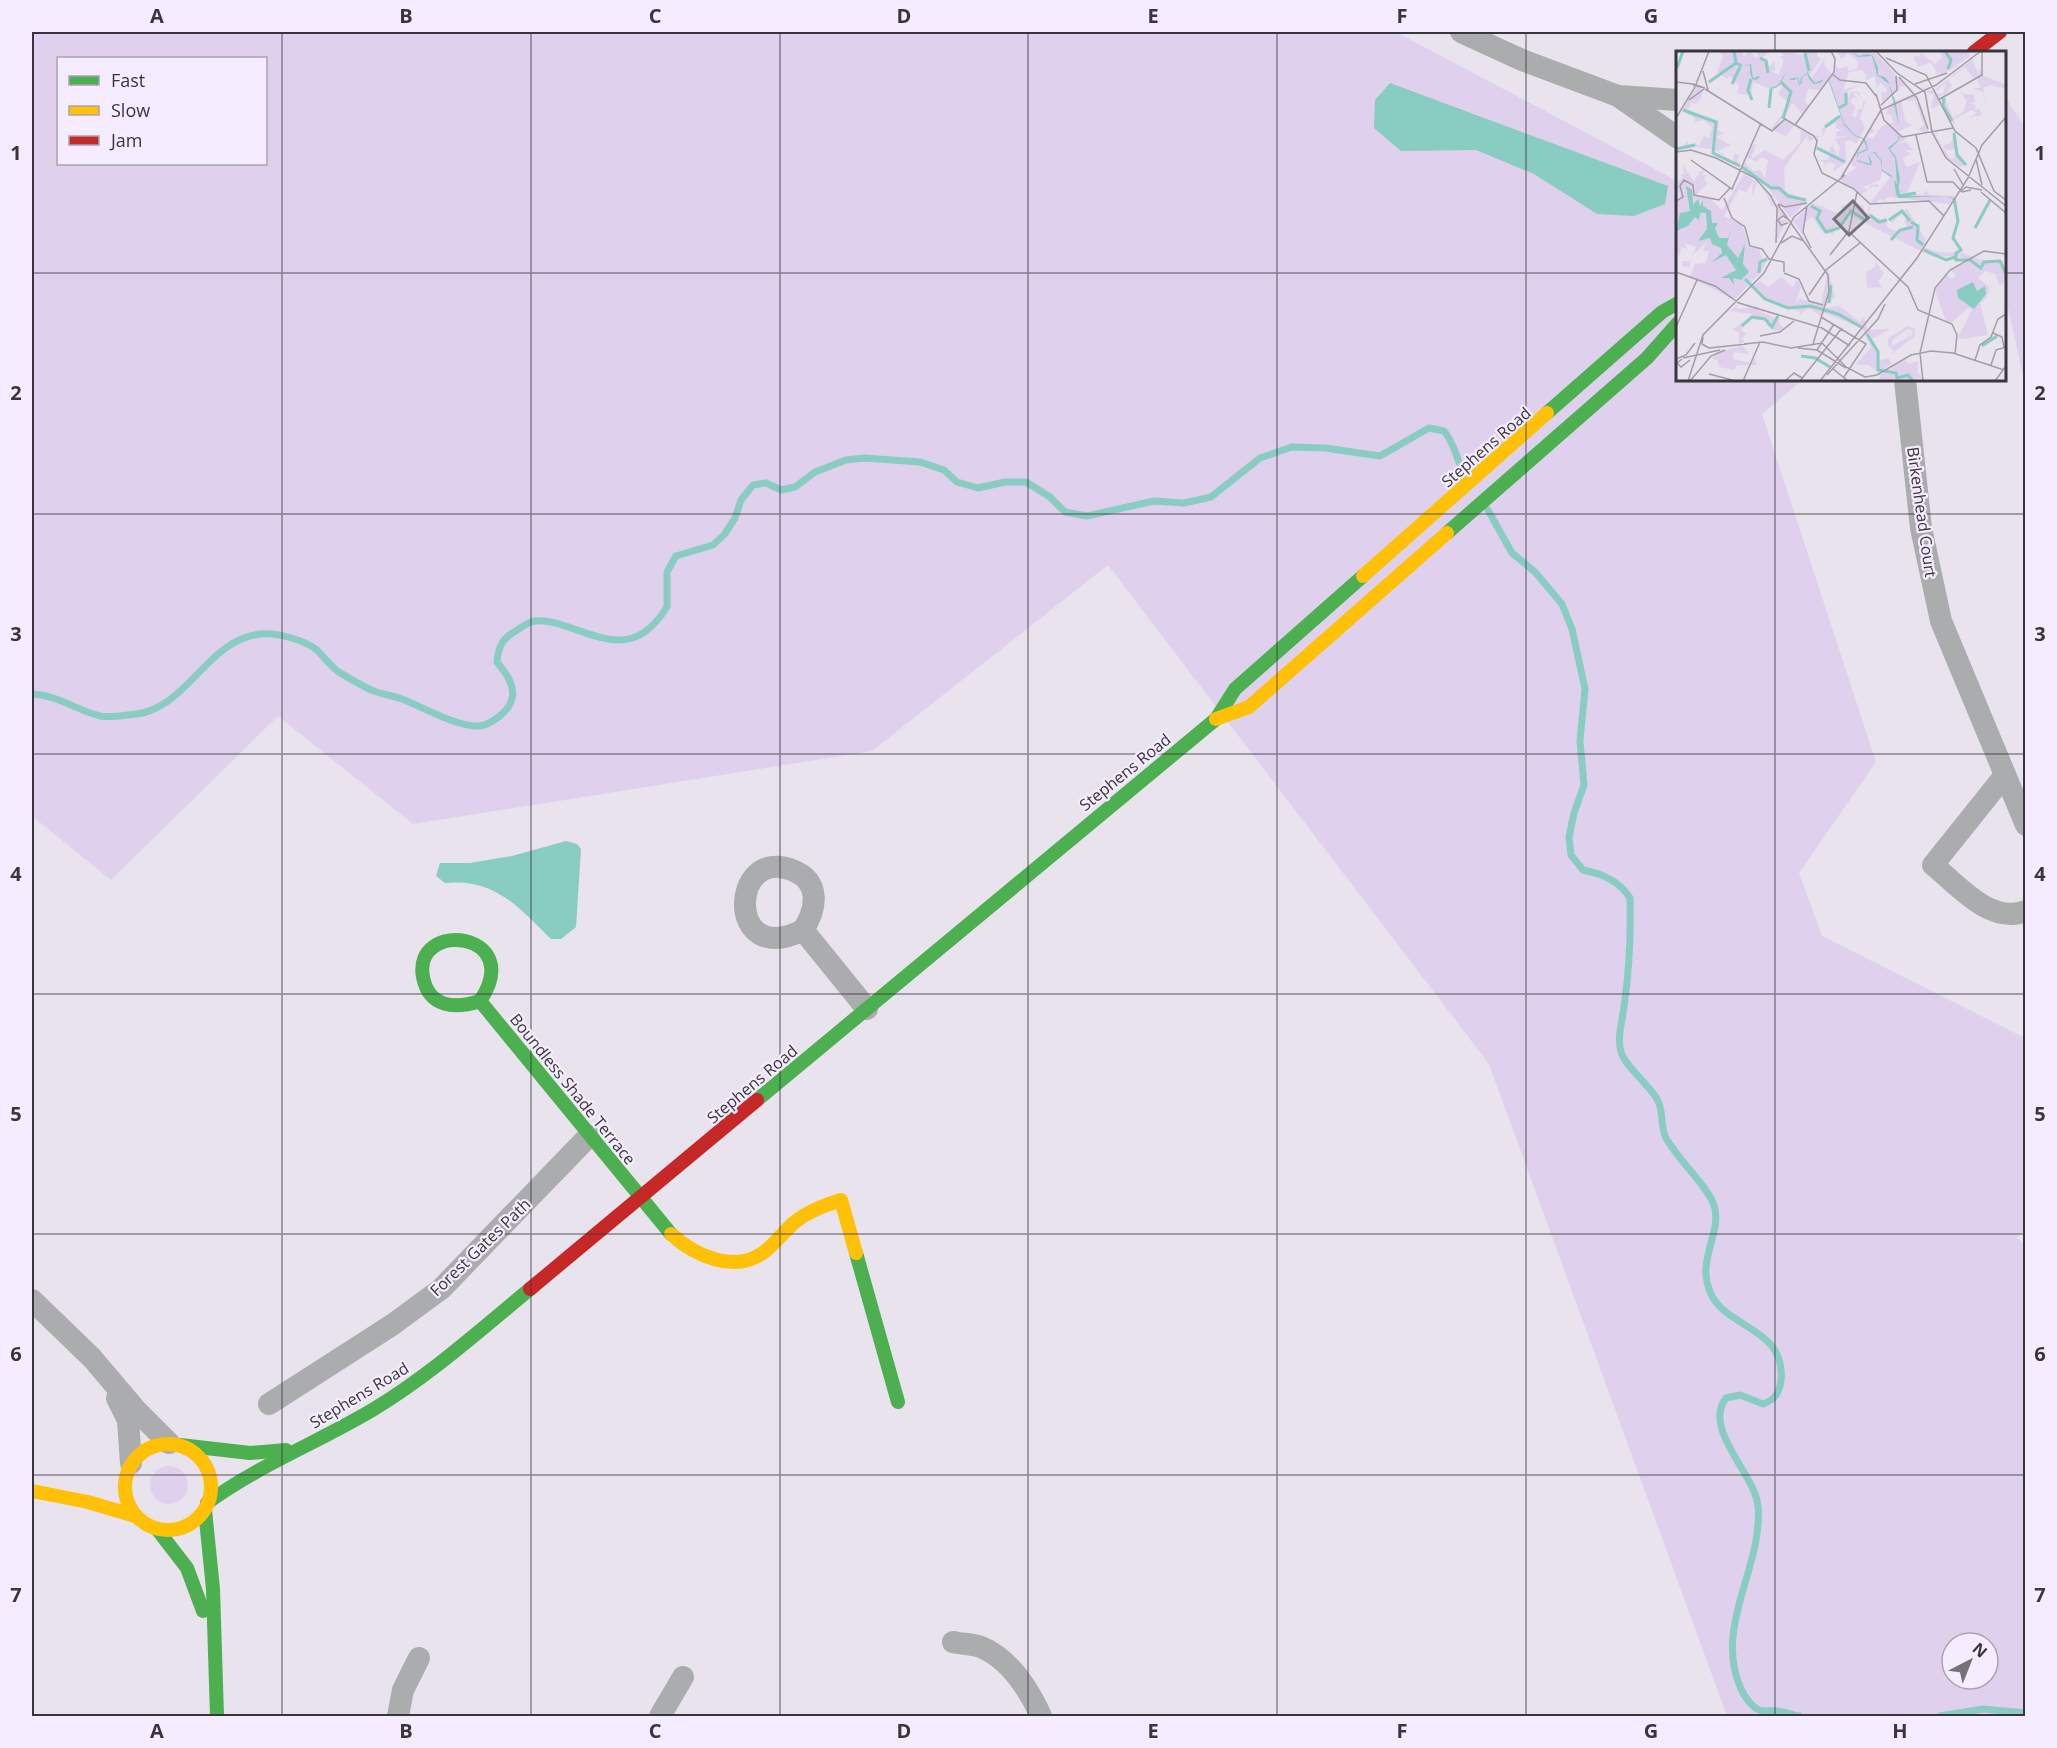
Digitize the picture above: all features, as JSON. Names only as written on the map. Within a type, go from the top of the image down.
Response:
[{"type":"street","points":[[1461,32],[1522,60],[1618,96],[1676,137]]},
{"type":"street","points":[[1975,51],[2000,32]]},
{"type":"street","points":[[1618,96],[1676,100]]},
{"type":"street","name":"Stephens Road","points":[[206,1507],[224,1490],[292,1450],[360,1417],[409,1387],[640,1198],[1216,718],[1235,689],[1662,312],[1676,304]]},
{"type":"street","name":"Stephens Road","points":[[1216,718],[1249,707],[1397,580],[1647,358],[1676,324]]},
{"type":"street","name":"Birkenhead Court","points":[[1905,381],[1921,528],[1941,621],[2025,825]]},
{"type":"street","points":[[2005,776],[1933,865],[1985,907],[2003,914],[2025,911]]},
{"type":"street","points":[[803,930],[867,1009]]},
{"type":"street","points":[[453,939],[467,940],[482,948],[490,960],[493,973],[490,988],[480,1002],[456,1010],[434,1001],[425,988],[422,976],[424,960],[433,948],[453,939]]},
{"type":"street","name":"Boundless Shade Terrace","points":[[480,1002],[640,1198],[672,1234],[691,1250],[711,1259],[730,1261],[752,1258],[775,1244],[814,1209],[841,1200],[898,1402]]},
{"type":"street","name":"Forest Gates Path","points":[[269,1404],[392,1325],[441,1289],[590,1136]]},
{"type":"street","points":[[32,1300],[92,1358],[108,1378],[174,1444],[194,1452],[204,1462],[210,1477],[211,1495],[206,1507],[186,1526],[169,1530],[157,1529]]},
{"type":"street","points":[[108,1378],[128,1420],[129,1468],[124,1490],[127,1504],[135,1516]]},
{"type":"street","points":[[106,1480],[129,1468],[141,1452],[154,1445],[174,1444]]},
{"type":"street","name":"Stephens Road","points":[[174,1444],[250,1453],[292,1450]]},
{"type":"street","points":[[48,1492],[77,1487]]},
{"type":"street","points":[[32,1491],[48,1492],[135,1516],[157,1529],[187,1568],[213,1643]]},
{"type":"street","points":[[206,1507],[213,1589],[213,1643],[218,1716]]},
{"type":"street","points":[[953,1642],[981,1647],[1000,1660],[1017,1676],[1032,1696],[1041,1716]]},
{"type":"street","points":[[398,1716],[402,1690],[419,1659]]},
{"type":"street","points":[[660,1716],[684,1677]]},
{"type":"shaded area","points":[[32,32],[1396,32],[1676,180],[1676,381],[1801,381],[1762,414],[1876,762],[1799,873],[1822,936],[2025,1038],[2026,1229],[2017,1238],[2026,1245],[2025,1716],[1727,1716],[1489,1064],[1108,565],[872,751],[413,824],[278,716],[111,880],[32,816]]},
{"type":"shaded area","points":[[1390,83],[1668,186],[1665,204],[1634,216],[1597,214],[1534,174],[1476,150],[1401,151],[1374,128],[1375,100]]},
{"type":"shaded area","points":[[2006,98],[2025,127],[2025,384],[2006,299]]},
{"type":"shaded area","points":[[566,841],[577,844],[581,849],[576,927],[561,939],[551,939],[516,906],[492,890],[478,885],[445,883],[436,876],[440,863],[470,863],[512,856]]},
{"type":"shaded area","points":[[169,1466],[176,1467],[182,1472],[187,1478],[187,1492],[182,1498],[176,1503],[169,1504],[162,1503],[156,1498],[151,1492],[150,1485],[151,1478],[156,1472],[162,1467]]},
{"type":"waterway","points":[[32,694],[50,697],[100,716],[137,714],[155,709],[171,699],[226,648],[242,639],[260,634],[274,634],[312,646],[336,670],[371,690],[402,699],[461,723],[484,725],[498,717],[511,702],[512,686],[497,662],[501,644],[510,635],[535,621],[554,623],[610,639],[628,639],[642,634],[659,619],[667,607],[667,572],[676,556],[713,545],[724,535],[735,518],[741,500],[753,485],[766,483],[781,490],[795,487],[815,472],[846,460],[864,458],[920,462],[944,470],[957,482],[978,488],[1005,482],[1026,482],[1050,497],[1065,512],[1087,516],[1154,501],[1184,503],[1211,497],[1260,458],[1292,447],[1325,448],[1380,456],[1429,428],[1444,431],[1466,476]]},
{"type":"waterway","points":[[1488,510],[1512,553],[1535,572],[1562,604],[1572,629],[1585,689],[1580,741],[1584,785],[1574,813],[1569,837],[1571,855],[1583,870],[1610,879],[1630,898],[1629,953],[1620,1035],[1621,1052],[1627,1063],[1657,1099],[1661,1108],[1666,1138],[1705,1189],[1714,1205],[1715,1226],[1706,1270],[1711,1294],[1729,1315],[1765,1339],[1774,1350],[1780,1363],[1781,1381],[1773,1398],[1763,1404],[1740,1395],[1726,1398],[1720,1410],[1720,1423],[1732,1452],[1755,1493],[1758,1506],[1758,1529],[1754,1552],[1735,1620],[1734,1666],[1742,1692],[1756,1709],[1799,1716]]},
{"type":"waterway","points":[[1940,1716],[1983,1709],[2026,1713]]},
{"type":"traffic: fast","points":[[1547,413],[1662,312],[1676,304]]},
{"type":"traffic: fast","points":[[1447,533],[1647,358],[1676,325]]},
{"type":"traffic: fast","points":[[757,1100],[1216,719],[1235,689],[1363,576]]},
{"type":"traffic: fast","points":[[480,1001],[461,1005],[444,1004],[431,995],[423,977],[424,959],[434,946],[449,941],[465,941],[480,947],[489,960],[491,977],[480,1001],[671,1234]]},
{"type":"traffic: fast","points":[[856,1253],[898,1402]]},
{"type":"traffic: fast","points":[[207,1503],[268,1465],[353,1421],[395,1396],[454,1352],[530,1289]]},
{"type":"traffic: fast","points":[[180,1445],[250,1453],[286,1450]]},
{"type":"traffic: fast","points":[[205,1510],[213,1589],[217,1716]]},
{"type":"traffic: fast","points":[[157,1529],[187,1568],[203,1611]]},
{"type":"traffic: slow","points":[[1363,576],[1547,413]]},
{"type":"traffic: slow","points":[[1216,719],[1249,707],[1447,533]]},
{"type":"traffic: slow","points":[[671,1234],[703,1255],[716,1260],[741,1262],[764,1252],[800,1218],[841,1200],[856,1253]]},
{"type":"traffic: slow","points":[[168,1444],[185,1447],[199,1456],[208,1470],[211,1487],[208,1504],[199,1518],[185,1527],[168,1530],[151,1527],[137,1518],[128,1504],[125,1487],[128,1470],[137,1456],[151,1447],[168,1444]]},
{"type":"traffic: slow","points":[[32,1491],[88,1502],[135,1516]]},
{"type":"traffic: jam","points":[[1975,51],[2000,32]]},
{"type":"traffic: jam","points":[[530,1289],[757,1100]]}]
